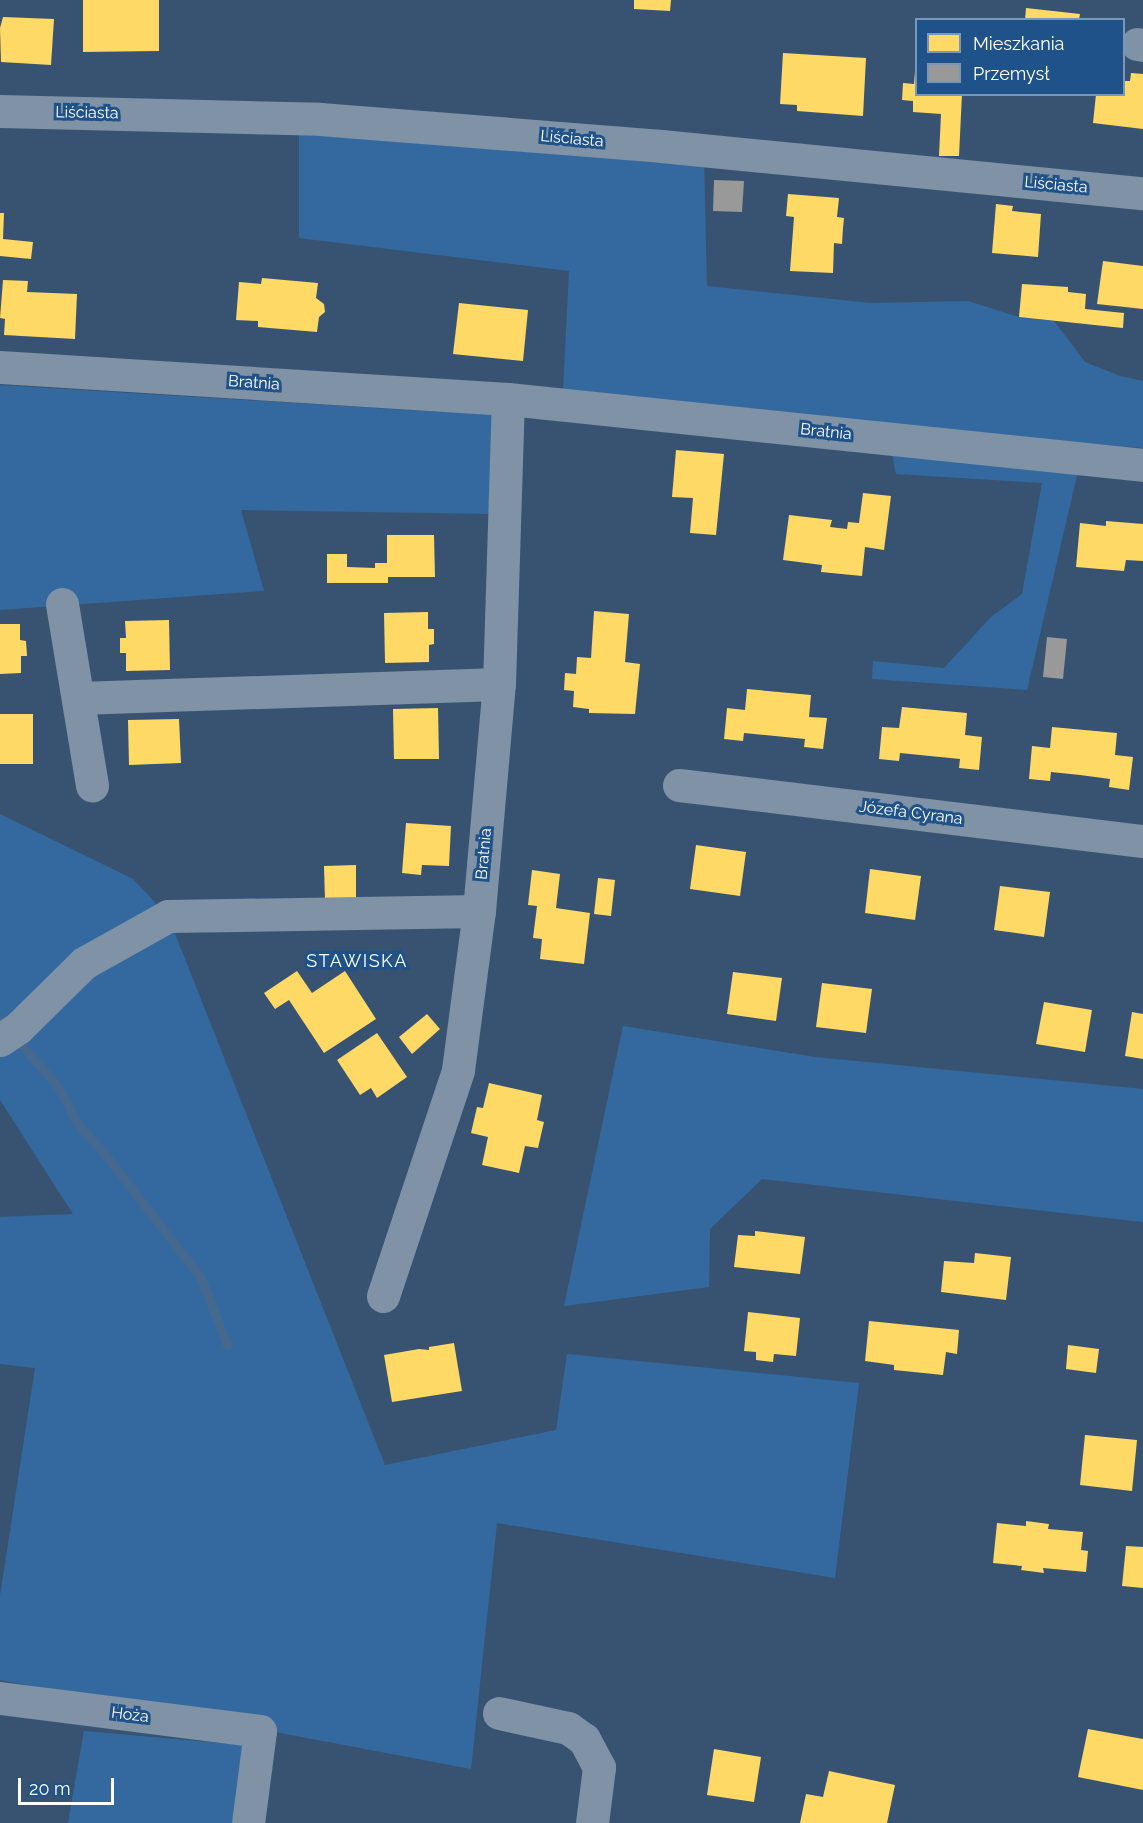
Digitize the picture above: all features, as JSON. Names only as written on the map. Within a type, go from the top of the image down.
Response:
[{"type":"street","name":"Liściasta","points":[[0,111],[320,119],[661,146],[1143,193]]},
{"type":"street","name":"Bratnia","points":[[0,367],[508,399],[1143,465]]},
{"type":"street","name":"Bratnia","points":[[383,1296],[458,1070],[479,911],[499,684],[508,399]]},
{"type":"street","points":[[62,604],[92,786]]},
{"type":"street","points":[[78,698],[499,684]]},
{"type":"street","name":"Józefa Cyrana","points":[[680,785],[1143,841]]},
{"type":"street","points":[[9,1035],[84,963],[168,916],[479,911]]},
{"type":"street","name":"Hoża","points":[[0,1698],[260,1731],[249,1823]]},
{"type":"street","points":[[499,1713],[568,1728],[584,1739],[598,1767],[592,1823]]},
{"type":"shaded area","points":[[299,134],[704,159],[707,286],[871,303],[968,301],[1019,317],[1054,321],[1085,362],[1120,376],[1143,381],[1143,448],[866,425],[563,392],[569,271],[299,238]]},
{"type":"shaded area","points":[[0,385],[439,412],[500,411],[493,514],[241,510],[264,591],[0,610]]},
{"type":"shaded area","points":[[891,449],[1078,471],[1027,690],[872,679],[873,661],[944,668],[991,617],[1022,594],[1042,483],[896,474]]},
{"type":"shaded area","points":[[0,814],[133,879],[168,916],[385,1465],[556,1430],[567,1354],[859,1383],[835,1578],[497,1523],[471,1769],[0,1680],[0,1596],[35,1368],[0,1364],[0,1217],[73,1214],[0,1100]]},
{"type":"shaded area","points":[[623,1026],[815,1057],[1143,1089],[1143,1222],[762,1179],[710,1229],[709,1287],[564,1306]]},
{"type":"shaded area","points":[[84,1731],[243,1745],[233,1823],[68,1823]]},
{"type":"building: Mieszkania","points":[[83,0],[159,0],[159,51],[83,52]]},
{"type":"building: Mieszkania","points":[[634,0],[671,0],[670,11],[634,9]]},
{"type":"building: Mieszkania","points":[[1026,8],[1080,14],[1079,18],[1025,18]]},
{"type":"building: Mieszkania","points":[[3,17],[54,19],[51,65],[1,62],[0,28]]},
{"type":"building: Mieszkania","points":[[783,53],[866,58],[863,116],[797,111],[797,105],[780,104]]},
{"type":"building: Mieszkania","points":[[915,71],[915,96],[962,96],[959,156],[939,156],[941,114],[913,112],[913,101],[902,100],[903,83],[914,84]]},
{"type":"building: Mieszkania","points":[[1131,73],[1143,74],[1143,129],[1093,123],[1096,96],[1125,96],[1125,81],[1130,81]]},
{"type":"building: Mieszkania","points":[[788,194],[839,198],[837,217],[844,218],[842,244],[834,243],[833,273],[790,271],[794,217],[786,216]]},
{"type":"building: Mieszkania","points":[[996,204],[1013,206],[1012,211],[1041,214],[1038,257],[992,253]]},
{"type":"building: Mieszkania","points":[[0,213],[4,213],[3,239],[33,242],[31,259],[0,256]]},
{"type":"building: Mieszkania","points":[[1103,261],[1143,266],[1143,309],[1097,304]]},
{"type":"building: Mieszkania","points":[[262,278],[318,283],[316,298],[324,304],[325,312],[319,317],[317,332],[258,327],[258,321],[236,320],[239,282],[261,284]]},
{"type":"building: Mieszkania","points":[[3,280],[28,281],[27,292],[77,294],[75,339],[4,335],[5,319],[0,318]]},
{"type":"building: Mieszkania","points":[[1022,284],[1068,287],[1068,292],[1086,294],[1085,309],[1124,313],[1123,328],[1019,317]]},
{"type":"building: Mieszkania","points":[[459,303],[528,310],[523,361],[453,354]]},
{"type":"building: Mieszkania","points":[[676,450],[724,454],[716,535],[690,533],[693,498],[672,497]]},
{"type":"building: Mieszkania","points":[[863,493],[891,496],[884,550],[865,547],[862,576],[821,572],[822,565],[783,560],[789,515],[832,520],[830,527],[847,529],[848,522],[859,523]]},
{"type":"building: Mieszkania","points":[[1106,521],[1143,524],[1143,561],[1126,560],[1124,571],[1076,567],[1080,523],[1106,526]]},
{"type":"building: Mieszkania","points":[[387,535],[434,535],[435,577],[388,577],[388,583],[327,583],[327,554],[347,554],[347,567],[375,568],[375,563],[387,563]]},
{"type":"building: Mieszkania","points":[[594,611],[629,614],[625,662],[640,664],[635,714],[589,713],[589,709],[573,707],[574,691],[564,690],[565,673],[576,674],[577,657],[591,658]]},
{"type":"building: Mieszkania","points":[[428,612],[428,629],[434,629],[434,644],[429,645],[429,662],[385,663],[384,613]]},
{"type":"building: Mieszkania","points":[[169,620],[170,670],[126,671],[126,653],[120,653],[120,638],[126,638],[125,621]]},
{"type":"building: Mieszkania","points":[[0,624],[20,624],[20,640],[26,641],[27,656],[21,656],[21,673],[0,674]]},
{"type":"building: Mieszkania","points":[[747,689],[811,695],[809,717],[827,718],[823,749],[804,747],[805,739],[744,733],[743,741],[724,739],[727,708],[745,710]]},
{"type":"building: Mieszkania","points":[[902,707],[967,713],[965,735],[982,737],[979,770],[959,768],[960,759],[900,753],[899,761],[879,759],[882,727],[899,728]]},
{"type":"building: Mieszkania","points":[[438,708],[439,759],[394,759],[393,709]]},
{"type":"building: Mieszkania","points":[[0,714],[33,714],[33,764],[0,764]]},
{"type":"building: Mieszkania","points":[[179,719],[181,763],[129,765],[128,720]]},
{"type":"building: Mieszkania","points":[[1052,727],[1117,733],[1115,755],[1133,757],[1129,790],[1109,787],[1110,779],[1080,775],[1051,772],[1050,781],[1029,779],[1032,746],[1050,748]]},
{"type":"building: Mieszkania","points":[[406,823],[451,826],[449,866],[422,865],[421,875],[402,873]]},
{"type":"building: Mieszkania","points":[[696,845],[746,852],[740,896],[690,889]]},
{"type":"building: Mieszkania","points":[[356,865],[356,900],[325,900],[324,866]]},
{"type":"building: Mieszkania","points":[[870,869],[921,876],[915,920],[865,913]]},
{"type":"building: Mieszkania","points":[[532,870],[560,874],[556,908],[590,913],[584,964],[540,959],[542,939],[533,938],[537,906],[528,905]]},
{"type":"building: Mieszkania","points":[[598,878],[615,880],[611,916],[594,914]]},
{"type":"building: Mieszkania","points":[[1000,886],[1050,892],[1044,937],[994,930]]},
{"type":"building: Mieszkania","points":[[297,971],[312,993],[345,971],[376,1019],[324,1053],[289,1000],[275,1009],[264,993]]},
{"type":"building: Mieszkania","points":[[733,972],[782,978],[776,1021],[727,1014]]},
{"type":"building: Mieszkania","points":[[822,983],[872,989],[866,1033],[816,1027]]},
{"type":"building: Mieszkania","points":[[1044,1002],[1092,1010],[1085,1052],[1036,1044]]},
{"type":"building: Mieszkania","points":[[1132,1012],[1143,1014],[1143,1059],[1125,1056]]},
{"type":"building: Mieszkania","points":[[427,1014],[440,1029],[412,1054],[399,1037]]},
{"type":"building: Mieszkania","points":[[377,1033],[407,1077],[377,1098],[371,1088],[360,1095],[337,1060]]},
{"type":"building: Mieszkania","points":[[489,1083],[542,1095],[537,1120],[544,1122],[538,1148],[525,1146],[519,1173],[482,1165],[488,1137],[471,1133],[477,1107],[483,1108]]},
{"type":"building: Mieszkania","points":[[755,1231],[805,1237],[800,1274],[734,1267],[738,1235],[755,1236]]},
{"type":"building: Mieszkania","points":[[975,1253],[1011,1257],[1006,1300],[941,1292],[944,1261],[974,1263]]},
{"type":"building: Mieszkania","points":[[748,1312],[800,1318],[796,1356],[774,1354],[773,1362],[756,1360],[756,1352],[744,1351]]},
{"type":"building: Mieszkania","points":[[869,1321],[959,1330],[957,1354],[946,1352],[943,1375],[894,1370],[894,1365],[865,1361]]},
{"type":"building: Mieszkania","points":[[454,1343],[462,1391],[392,1402],[384,1355],[419,1349],[429,1350],[429,1347]]},
{"type":"building: Mieszkania","points":[[1068,1345],[1099,1349],[1096,1373],[1066,1369]]},
{"type":"building: Mieszkania","points":[[1085,1435],[1137,1440],[1132,1491],[1080,1485]]},
{"type":"building: Mieszkania","points":[[1026,1521],[1049,1524],[1048,1529],[1083,1532],[1081,1550],[1088,1551],[1086,1572],[1043,1568],[1044,1573],[1021,1570],[1022,1566],[993,1563],[997,1523],[1026,1526]]},
{"type":"building: Mieszkania","points":[[1126,1546],[1143,1547],[1143,1588],[1122,1586]]},
{"type":"building: Mieszkania","points":[[1088,1729],[1143,1739],[1143,1790],[1078,1777]]},
{"type":"building: Mieszkania","points":[[714,1749],[761,1757],[754,1802],[707,1795]]},
{"type":"building: Mieszkania","points":[[829,1771],[895,1785],[887,1823],[800,1823],[806,1794],[823,1797]]},
{"type":"building: Przemysł","points":[[714,180],[744,181],[742,212],[713,211]]},
{"type":"building: Przemysł","points":[[1047,637],[1067,639],[1063,679],[1043,677]]},
{"type":"waterway","points":[[0,1020],[58,1087],[77,1123],[108,1158],[201,1278],[227,1345]]},
{"type":"district","name":"STAWISKA","points":[[357,961]]}]
